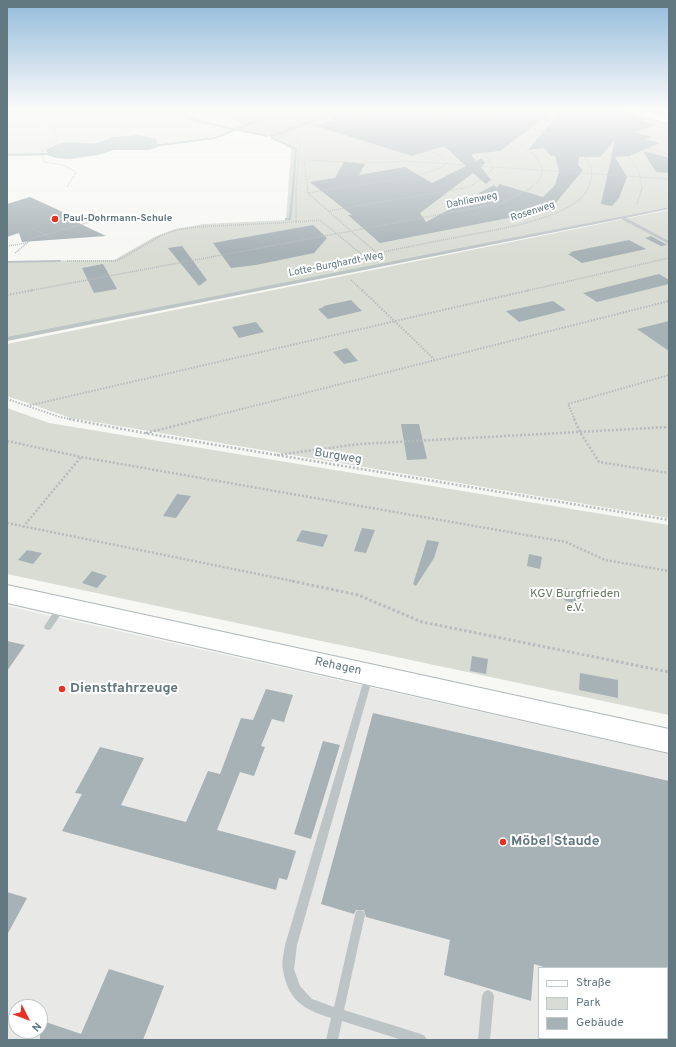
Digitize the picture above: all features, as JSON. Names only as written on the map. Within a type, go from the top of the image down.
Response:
[{"type":"street","name":"Rehagen","points":[[7,594],[669,741]]},
{"type":"lane","name":"Lotte-Burghardt-Weg","points":[[7,339],[669,208]]},
{"type":"lane","points":[[621,217],[669,243]]},
{"type":"lane","points":[[7,262],[12,256]]},
{"type":"lane","points":[[7,262],[59,261]]},
{"type":"lane","points":[[48,627],[62,606]]},
{"type":"lane","points":[[370,674],[291,945],[288,968],[295,990],[308,1003],[321,1009],[421,1040]]},
{"type":"lane","points":[[332,1040],[360,915]]},
{"type":"lane","points":[[484,1040],[488,996]]},
{"type":"path","points":[[43,157],[44,162],[63,165],[76,172],[67,187]]},
{"type":"path","points":[[296,222],[296,194],[299,157]]},
{"type":"path","points":[[442,157],[446,164]]},
{"type":"path","points":[[488,157],[493,168]]},
{"type":"path","points":[[536,157],[543,170]]},
{"type":"path","points":[[583,157],[589,163],[592,173]]},
{"type":"path","points":[[630,157],[637,165],[643,177],[641,195],[637,204]]},
{"type":"path","points":[[304,160],[308,193],[351,231]]},
{"type":"path","points":[[308,160],[362,163],[406,161],[669,179]]},
{"type":"path","points":[[377,163],[382,162]]},
{"type":"path","points":[[308,193],[427,173],[444,167],[446,164]]},
{"type":"path","points":[[328,211],[460,189],[486,178],[493,168]]},
{"type":"path","name":"Dahlienweg","points":[[351,231],[502,203],[529,190],[540,179],[543,170]]},
{"type":"path","name":"Rosenweg","points":[[351,231],[377,253],[531,222],[560,211],[582,198],[592,182],[592,173]]},
{"type":"path","points":[[12,256],[26,243],[44,234],[112,216]]},
{"type":"path","points":[[59,261],[117,261],[162,235],[177,230],[196,227],[320,220],[376,266]]},
{"type":"path","points":[[33,229],[54,239]]},
{"type":"path","points":[[7,295],[351,231]]},
{"type":"path","points":[[7,246],[26,243]]},
{"type":"path","points":[[26,406],[669,258]]},
{"type":"path","points":[[344,273],[435,360]]},
{"type":"path","points":[[144,433],[669,301]]},
{"type":"path","points":[[669,375],[568,404],[580,432],[599,462],[669,473]]},
{"type":"path","name":"Burgweg","points":[[7,398],[60,417],[144,433],[669,520]]},
{"type":"path","points":[[273,455],[360,444],[669,427]]},
{"type":"path","points":[[7,441],[81,457],[566,542],[605,560],[669,571]]},
{"type":"path","points":[[23,526],[81,457]]},
{"type":"path","points":[[7,524],[23,526],[358,595],[422,622],[669,672]]},
{"type":"shaded area","points":[[53,157],[85,157],[70,159]]},
{"type":"shaded area","points":[[7,606],[669,754],[669,1040],[7,1040]]},
{"type":"green space","points":[[290,157],[669,157],[669,207],[7,339],[7,261],[114,260],[154,237],[175,229],[204,224],[286,220]]},
{"type":"green space","points":[[669,210],[669,518],[71,418],[7,396],[7,344]]},
{"type":"green space","name":"KGV Burgfrieden e.V.","points":[[7,408],[49,423],[669,525],[669,715],[7,574]]},
{"type":"building","points":[[456,157],[473,157],[476,161],[482,158],[485,163],[481,167],[491,180],[486,184],[473,173],[420,213],[426,222],[494,185],[497,188],[499,184],[543,197],[555,185],[559,171],[555,157],[600,157],[579,157],[578,165],[583,170],[549,211],[551,201],[524,215],[380,243],[348,215],[352,215],[310,182],[335,178],[344,162],[365,164],[359,175],[405,167],[432,183],[466,166]]},
{"type":"building","points":[[611,157],[617,157],[615,157],[627,177],[619,198],[612,206],[601,204]]},
{"type":"building","points":[[647,157],[669,158],[669,173],[656,172]]},
{"type":"building","points":[[30,197],[76,218],[70,219],[106,236],[22,242],[19,233],[7,237],[7,204]]},
{"type":"building","points":[[313,225],[327,238],[314,253],[256,265],[231,268],[213,243]]},
{"type":"building","points":[[651,236],[667,245],[661,246],[645,238]]},
{"type":"building","points":[[629,240],[646,249],[582,263],[568,254],[572,253],[570,252]]},
{"type":"building","points":[[182,246],[207,280],[199,286],[168,248]]},
{"type":"building","points":[[103,264],[117,289],[94,293],[82,268]]},
{"type":"building","points":[[659,274],[669,280],[669,284],[597,302],[583,293]]},
{"type":"building","points":[[351,300],[362,311],[328,319],[318,309],[324,307],[323,306]]},
{"type":"building","points":[[553,301],[566,310],[519,322],[506,311]]},
{"type":"building","points":[[669,321],[669,351],[637,329]]},
{"type":"building","points":[[256,322],[264,332],[239,338],[232,327]]},
{"type":"building","points":[[347,348],[358,361],[344,364],[333,352]]},
{"type":"building","points":[[401,424],[419,424],[427,459],[407,460]]},
{"type":"building","points":[[177,494],[191,496],[176,518],[163,516]]},
{"type":"building","points":[[362,528],[375,530],[366,553],[354,551]]},
{"type":"building","points":[[302,530],[328,535],[323,547],[296,541]]},
{"type":"building","points":[[427,540],[439,542],[434,558],[416,586],[413,584]]},
{"type":"building","points":[[27,550],[42,553],[33,564],[18,560]]},
{"type":"building","points":[[529,554],[542,557],[540,569],[527,566]]},
{"type":"building","points":[[92,571],[107,576],[97,588],[82,583]]},
{"type":"building","points":[[566,588],[578,591],[576,604],[564,600]]},
{"type":"building","points":[[7,641],[25,645],[7,671]]},
{"type":"building","points":[[472,656],[488,659],[486,674],[470,671]]},
{"type":"building","points":[[580,673],[618,680],[618,698],[579,690]]},
{"type":"building","points":[[266,689],[293,695],[284,722],[272,719],[261,746],[265,747],[254,776],[240,772],[217,830],[296,851],[287,880],[279,878],[276,890],[62,831],[82,794],[75,793],[100,747],[144,758],[121,805],[186,822],[208,771],[220,774],[241,718],[253,720]]},
{"type":"building","name":"Möbel Staude","points":[[373,713],[669,781],[669,968],[544,967],[534,964],[531,1001],[444,975],[450,940],[366,917],[364,910],[356,910],[354,914],[321,904]]},
{"type":"building","points":[[323,741],[340,745],[311,839],[294,834]]},
{"type":"building","points":[[7,892],[27,898],[7,935]]},
{"type":"building","points":[[109,969],[164,986],[143,1040],[40,1040],[48,1039],[48,1023],[81,1034]]},
{"type":"waterway","points":[[293,189],[295,157]]},
{"type":"waterway","points":[[286,219],[290,219],[293,188]]},
{"type":"place","name":"Paul-Dohrmann-Schule","points":[[55,219]]},
{"type":"place","name":"Dienstfahrzeuge","points":[[62,689]]},
{"type":"place","name":"Möbel Staude","points":[[503,842]]}]
